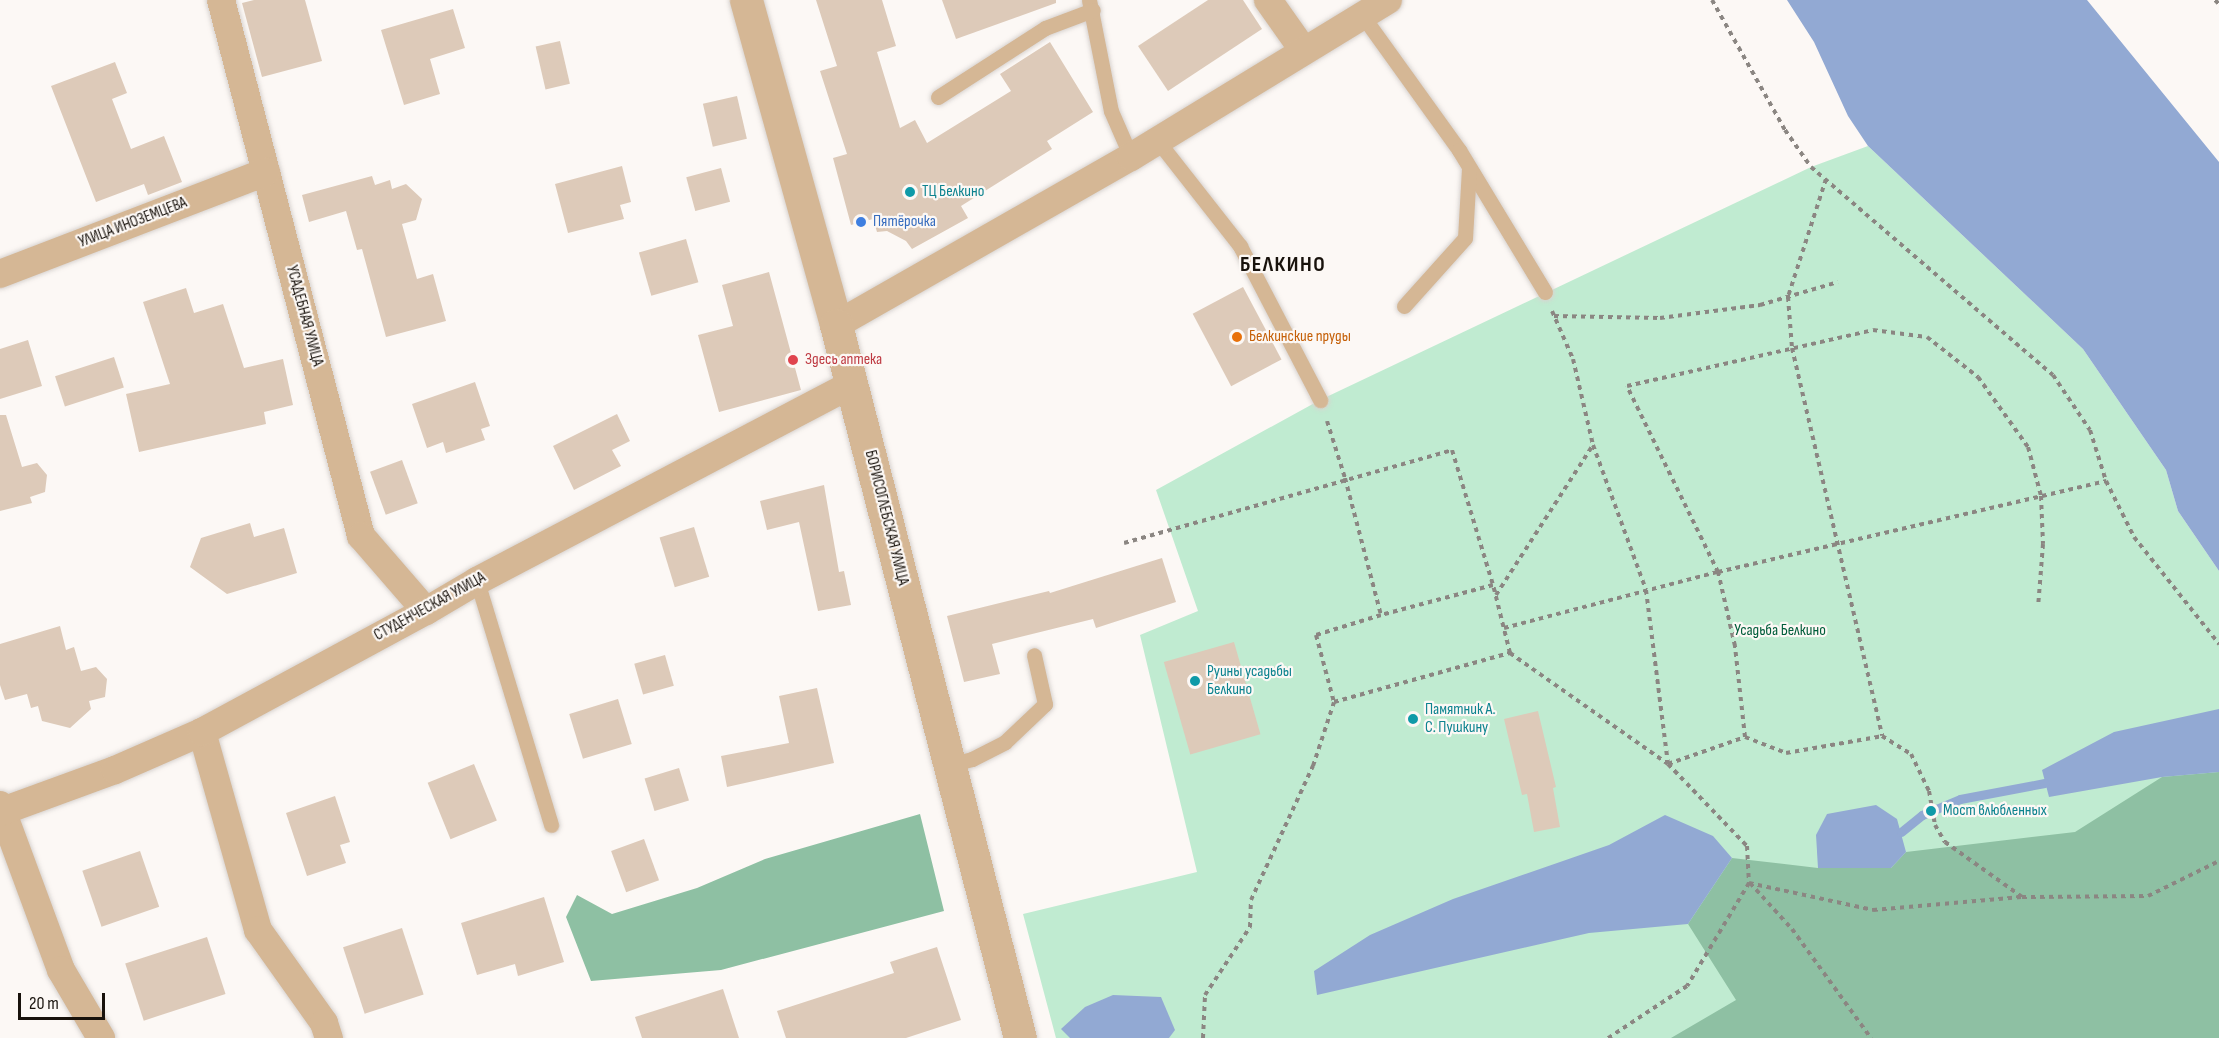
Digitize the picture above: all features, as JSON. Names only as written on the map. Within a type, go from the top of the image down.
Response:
[{"type":"street","name":"УСАДЕБНАЯ УЛИЦА","points":[[221,0],[361,536],[426,611]]},
{"type":"street","name":"БОРИСОГЛЕБСКАЯ УЛИЦА","points":[[746,0],[852,384],[948,765],[1020,1038]]},
{"type":"street","points":[[1268,0],[1304,51]]},
{"type":"street","points":[[836,325],[1131,156],[1388,0]]},
{"type":"street","name":"УЛИЦА ИНОЗЕМЦЕВА","points":[[0,274],[266,171]]},
{"type":"street","name":"СТУДЕНЧЕСКАЯ УЛИЦА","points":[[1,810],[115,770],[202,732],[477,581],[852,384]]},
{"type":"street","points":[[202,732],[258,930],[324,1023],[329,1038]]},
{"type":"street","points":[[1,810],[60,970],[101,1038]]},
{"type":"lane","points":[[938,97],[1045,28],[1091,5],[1111,111],[1131,156]]},
{"type":"lane","points":[[1362,15],[1469,168],[1545,292]]},
{"type":"lane","points":[[1157,140],[1240,246],[1320,400]]},
{"type":"lane","points":[[1404,306],[1466,238],[1469,168]]},
{"type":"lane","points":[[477,581],[551,825]]},
{"type":"lane","points":[[948,765],[972,759],[1005,742],[1045,704],[1035,655]]},
{"type":"path","points":[[1712,0],[1785,130],[1811,167],[2053,375],[2090,430],[2106,481],[2134,537],[2219,644]]},
{"type":"path","points":[[2215,0],[2219,4]]},
{"type":"path","points":[[1826,179],[1788,297],[1792,348],[1882,736]]},
{"type":"path","points":[[1554,316],[1660,318],[1760,305],[1838,282]]},
{"type":"path","points":[[1545,292],[1573,359],[1593,445],[1646,590],[1668,764]]},
{"type":"path","points":[[1745,737],[1735,646],[1718,572],[1627,386],[1873,330],[1927,337],[1978,377],[2028,447],[2040,496],[2043,544],[2038,607]]},
{"type":"path","points":[[1320,400],[1345,478],[1381,615]]},
{"type":"path","points":[[1496,596],[1593,445]]},
{"type":"path","points":[[1125,543],[1345,478],[1452,450],[1493,585],[1510,653],[1668,764],[1747,846],[1749,883],[1687,986],[1608,1038]]},
{"type":"path","points":[[1504,627],[1718,572],[2106,481]]},
{"type":"path","points":[[1203,1038],[1205,995],[1250,927],[1251,900],[1313,766],[1334,702],[1316,635],[1493,585]]},
{"type":"path","points":[[1334,702],[1510,653]]},
{"type":"path","points":[[1668,764],[1745,737],[1786,753],[1882,736],[1911,754],[1929,791],[1935,825],[1945,842],[2022,897]]},
{"type":"path","points":[[1749,883],[1873,910],[2022,897],[2148,896],[2219,861]]},
{"type":"path","points":[[1749,883],[1792,929],[1871,1038]]},
{"type":"green space","name":"Усадьба Белкино","points":[[1868,146],[2083,349],[2166,470],[2178,511],[2219,571],[2219,1038],[1056,1038],[1023,914],[1197,872],[1140,635],[1198,611],[1156,490],[1320,400],[1811,167]]},
{"type":"green space","points":[[2219,772],[2219,1038],[1671,1038],[1736,1000],[1688,924],[1732,858],[1818,868],[1891,868],[1906,852],[2075,832],[2162,777]]},
{"type":"green space","points":[[920,814],[944,911],[721,970],[591,981],[566,917],[577,895],[612,914],[697,888],[765,859]]},
{"type":"water","points":[[1787,0],[2087,0],[2219,162],[2219,571],[2178,511],[2166,470],[2083,349],[1868,146],[1848,116],[1814,42]]},
{"type":"water","points":[[2219,709],[2219,772],[2162,777],[2049,797],[2042,770],[2114,732]]},
{"type":"water","points":[[1876,805],[1897,819],[1906,852],[1891,868],[1818,868],[1816,835],[1827,814]]},
{"type":"water","points":[[1665,815],[1713,836],[1732,858],[1688,924],[1589,933],[1317,995],[1314,971],[1370,935],[1453,899],[1609,845]]},
{"type":"water","points":[[1113,995],[1161,997],[1175,1030],[1169,1038],[1070,1038],[1061,1029],[1085,1007]]},
{"type":"building","points":[[254,0],[305,0],[322,61],[262,77],[242,3]]},
{"type":"building","points":[[816,0],[882,0],[896,46],[877,52],[900,128],[915,120],[927,143],[1011,91],[1000,74],[1050,42],[1093,112],[1047,141],[1052,149],[961,206],[968,218],[912,249],[906,241],[887,231],[877,232],[873,219],[851,225],[833,158],[847,154],[820,71],[837,66]]},
{"type":"building","points":[[942,0],[1056,0],[1056,3],[956,39]]},
{"type":"building","points":[[1208,0],[1243,0],[1262,29],[1168,91],[1138,46]]},
{"type":"building","points":[[453,9],[465,48],[430,59],[440,94],[404,105],[381,30]]},
{"type":"building","points":[[560,41],[570,84],[546,89],[536,47]]},
{"type":"building","points":[[115,62],[127,93],[112,99],[131,149],[164,136],[182,182],[148,195],[144,184],[96,202],[51,86]]},
{"type":"building","points":[[737,96],[747,139],[713,147],[703,104]]},
{"type":"building","points":[[622,166],[631,202],[620,205],[624,219],[568,233],[555,184]]},
{"type":"building","points":[[721,168],[730,202],[695,211],[686,177]]},
{"type":"building","points":[[372,176],[375,185],[390,180],[392,189],[406,184],[422,199],[416,220],[402,224],[417,279],[433,274],[446,321],[386,337],[362,249],[357,250],[346,211],[309,222],[302,195]]},
{"type":"building","points":[[686,239],[698,282],[651,296],[639,253]]},
{"type":"building","points":[[769,272],[801,390],[719,412],[698,335],[733,326],[722,285]]},
{"type":"building","name":"Белкинские пруды","points":[[1243,287],[1281,359],[1231,386],[1193,314]]},
{"type":"building","points":[[186,288],[194,313],[223,304],[244,368],[283,359],[293,405],[264,412],[266,424],[139,452],[126,394],[170,384],[143,302]]},
{"type":"building","points":[[28,340],[42,386],[0,399],[0,349]]},
{"type":"building","points":[[114,357],[124,387],[65,407],[55,376]]},
{"type":"building","points":[[475,382],[490,426],[481,429],[485,440],[446,453],[443,442],[427,448],[412,404]]},
{"type":"building","points":[[617,414],[630,441],[612,450],[621,466],[574,490],[553,446]]},
{"type":"building","points":[[0,415],[6,415],[22,467],[37,463],[47,475],[45,492],[30,497],[32,503],[0,511]]},
{"type":"building","points":[[402,460],[418,503],[386,515],[370,472]]},
{"type":"building","points":[[824,485],[839,572],[844,571],[851,605],[818,611],[799,522],[767,530],[760,501]]},
{"type":"building","points":[[250,523],[254,537],[284,528],[297,573],[227,594],[190,567],[201,538]]},
{"type":"building","points":[[694,527],[709,577],[675,587],[660,538]]},
{"type":"building","points":[[1162,558],[1176,602],[1096,628],[1093,619],[992,644],[1000,674],[964,682],[947,616],[1049,591],[1050,593]]},
{"type":"building","points":[[60,626],[66,650],[74,647],[81,671],[96,667],[107,679],[105,697],[89,701],[91,709],[70,728],[42,721],[38,706],[31,708],[27,694],[5,700],[0,685],[0,644]]},
{"type":"building","points":[[1234,642],[1260,734],[1190,754],[1164,662]]},
{"type":"building","points":[[665,655],[674,686],[643,695],[634,664]]},
{"type":"building","points":[[817,688],[834,763],[727,787],[721,756],[789,743],[779,696]]},
{"type":"building","points":[[618,699],[632,744],[583,759],[569,714]]},
{"type":"building","points":[[1538,711],[1556,787],[1553,788],[1560,827],[1534,832],[1527,794],[1522,795],[1504,719]]},
{"type":"building","points":[[474,764],[497,821],[450,839],[428,783]]},
{"type":"building","points":[[679,768],[689,801],[655,811],[645,779]]},
{"type":"building","points":[[335,796],[350,842],[340,845],[346,863],[307,876],[286,813]]},
{"type":"building","points":[[644,839],[659,880],[626,892],[611,851]]},
{"type":"building","points":[[140,851],[159,907],[102,927],[82,871]]},
{"type":"building","points":[[544,897],[564,962],[518,976],[515,964],[477,975],[461,923]]},
{"type":"building","points":[[402,928],[424,995],[365,1014],[343,947]]},
{"type":"building","points":[[207,937],[226,994],[144,1021],[125,964]]},
{"type":"building","points":[[937,947],[961,1020],[906,1038],[786,1038],[777,1011],[894,973],[890,962]]},
{"type":"building","points":[[723,989],[739,1038],[642,1038],[635,1017]]},
{"type":"waterway","points":[[1901,832],[1922,815],[1960,799],[2045,783]]},
{"type":"place","name":"ТЦ Белкино","points":[[910,192]]},
{"type":"place","name":"Пятёрочка","points":[[861,222]]},
{"type":"place","name":"Белкинские пруды","points":[[1237,337]]},
{"type":"place","name":"Здесь аптека","points":[[793,360]]},
{"type":"place","name":"Руины усадьбы Белкино","points":[[1195,681]]},
{"type":"place","name":"Памятник А. С. Пушкину","points":[[1413,719]]},
{"type":"place","name":"Мост влюбленных","points":[[1931,811]]},
{"type":"district","name":"БЕЛКИНО","points":[[1283,265]]}]
